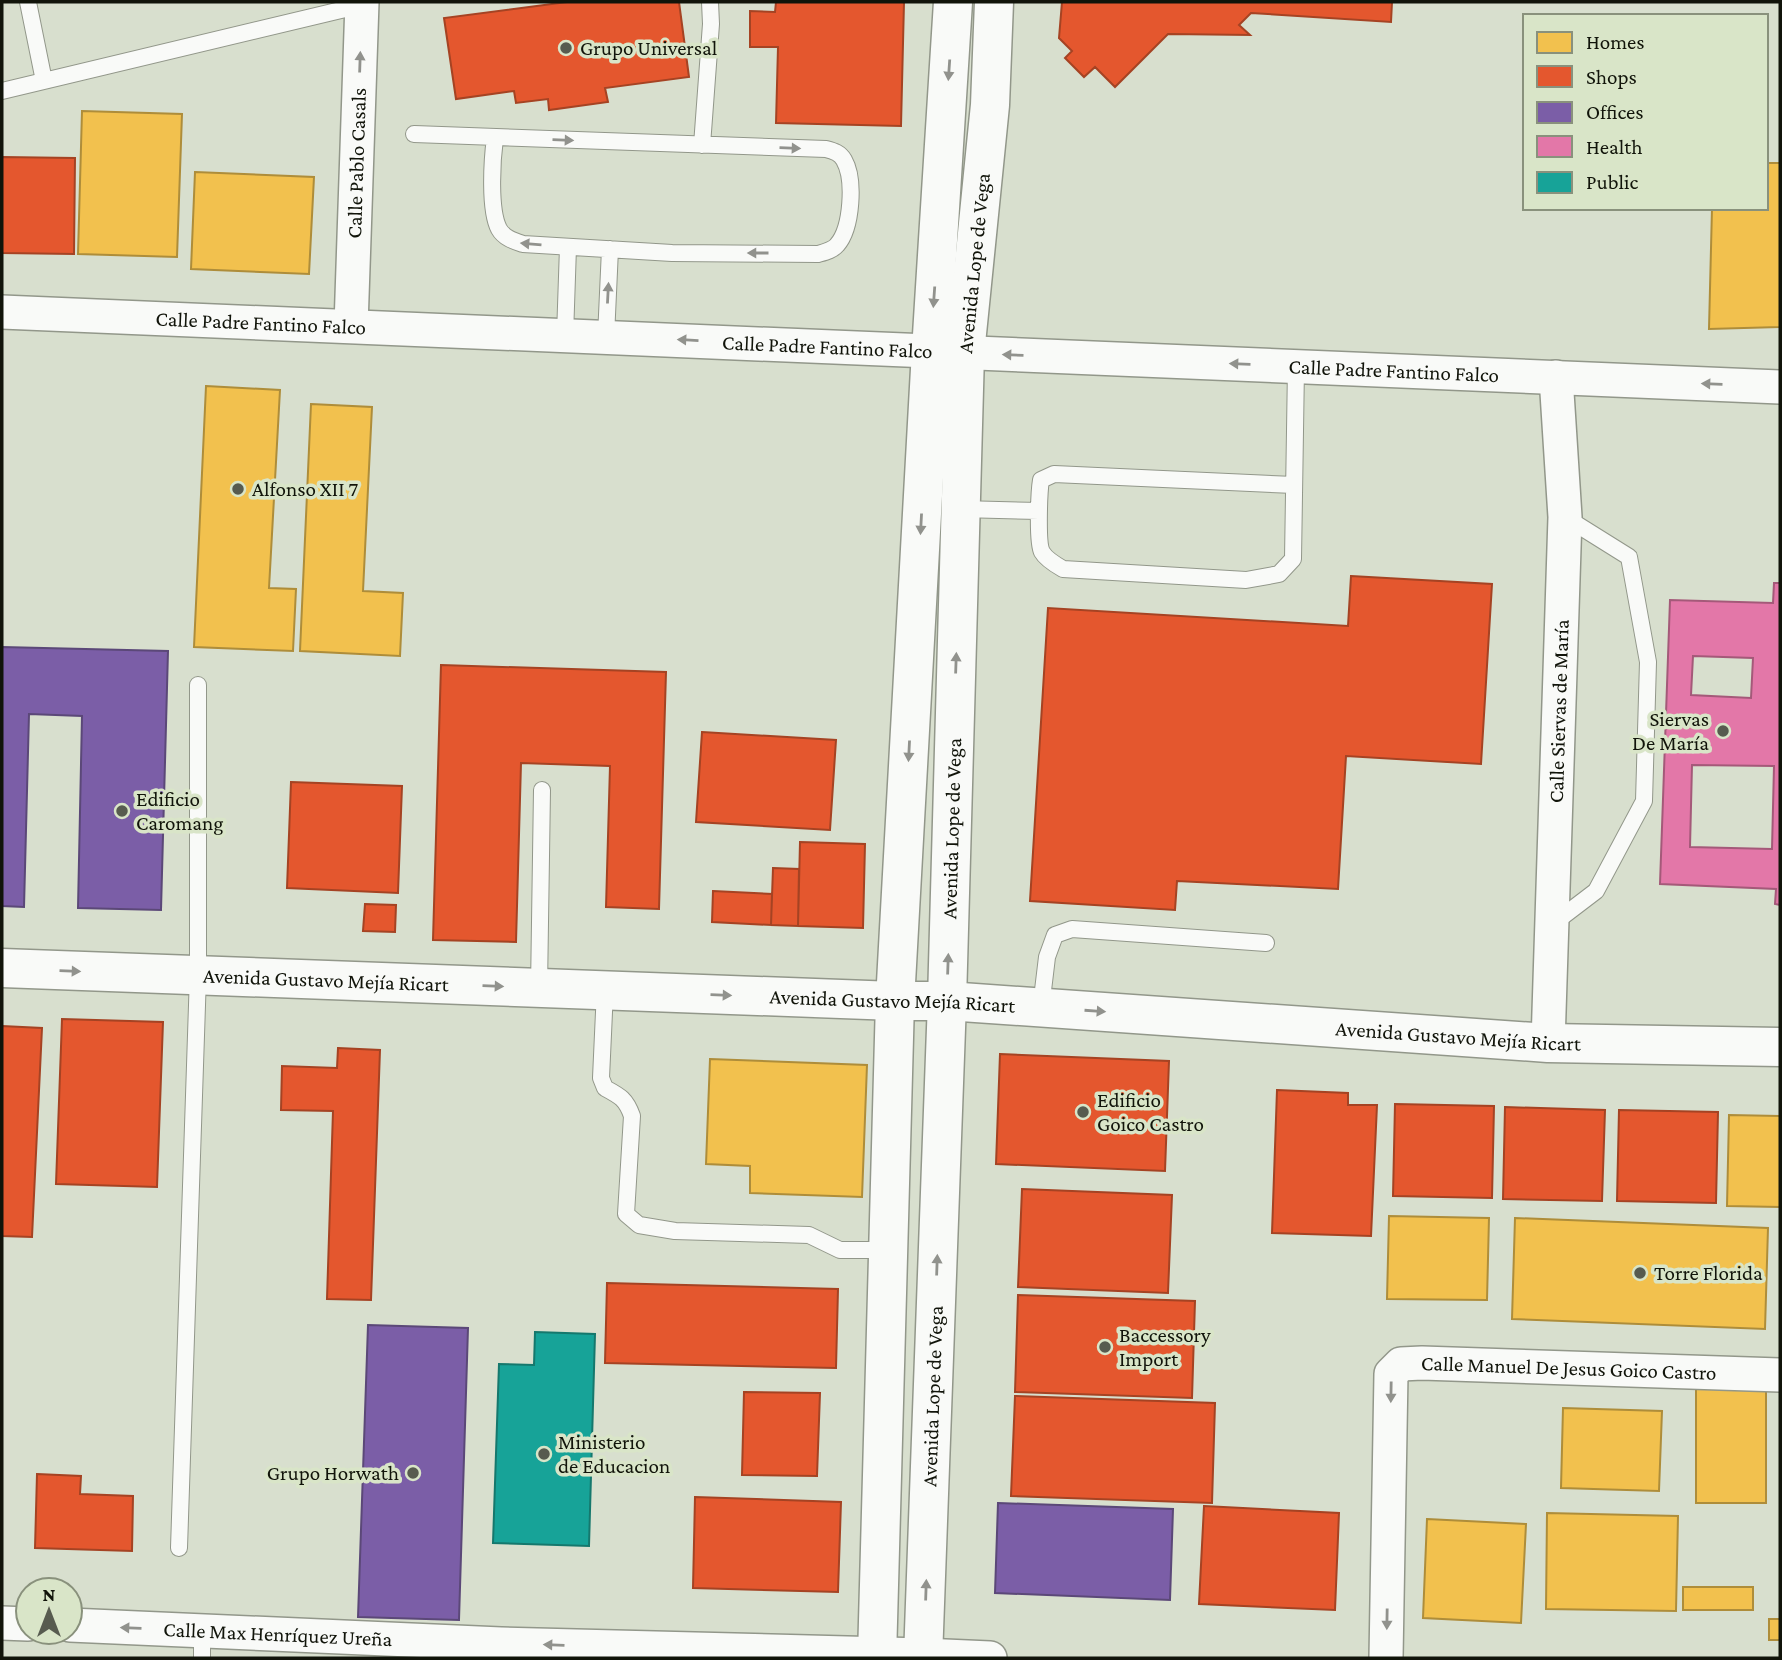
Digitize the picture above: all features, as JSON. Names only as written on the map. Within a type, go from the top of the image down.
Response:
[{"type":"main road","name":"Avenida Lope de Vega","points":[[877,1656],[894,1001],[948,352],[953,2]]},
{"type":"main road","name":"Avenida Lope de Vega","points":[[923,1657],[947,1001],[960,509],[948,352],[990,105],[994,2]]},
{"type":"main road","name":"Avenida Gustavo Mejía Ricart","points":[[2,968],[947,1001],[1548,1042],[1780,1047]]},
{"type":"street","name":"Calle Pablo Casals","points":[[351,327],[362,4]]},
{"type":"street","name":"Calle Padre Fantino Falco","points":[[2,312],[1780,387]]},
{"type":"street","name":"Calle Siervas de María","points":[[1548,1042],[1564,517],[1556,377]]},
{"type":"street","name":"Calle Manuel De Jesus Goico Castro","points":[[1386,1658],[1391,1374],[1401,1364],[1780,1375]]},
{"type":"street","name":"Calle Max Henríquez Ureña","points":[[84,1627],[202,1645],[501,1644],[990,1658]]},
{"type":"lane","points":[[28,2],[44,81]]},
{"type":"lane","points":[[702,145],[711,24],[710,2]]},
{"type":"lane","points":[[2,91],[362,4]]},
{"type":"lane","points":[[414,134],[826,149],[838,153],[844,160],[848,172],[850,211],[838,244],[818,254],[672,253],[523,244],[507,237],[500,230],[496,218],[492,170],[495,138]]},
{"type":"lane","points":[[565,336],[568,247]]},
{"type":"lane","points":[[606,337],[610,249]]},
{"type":"lane","points":[[1294,485],[1054,474],[1041,480],[1038,494],[1041,551],[1063,569],[1246,580],[1279,574],[1293,559],[1296,367]]},
{"type":"lane","points":[[960,509],[1039,511]]},
{"type":"lane","points":[[1551,925],[1596,891],[1644,801],[1648,662],[1629,557],[1564,517]]},
{"type":"lane","points":[[179,1548],[198,975],[198,685]]},
{"type":"lane","points":[[539,988],[542,790]]},
{"type":"lane","points":[[1041,1007],[1047,957],[1055,935],[1072,929],[1266,943]]},
{"type":"lane","points":[[605,990],[601,1078],[605,1088],[619,1095],[628,1105],[632,1116],[626,1214],[639,1225],[675,1231],[810,1235],[840,1250],[888,1250]]},
{"type":"building: Homes","points":[[82,111],[182,114],[177,257],[78,254]]},
{"type":"building: Homes","points":[[1768,163],[1780,163],[1780,327],[1709,329],[1712,210],[1768,210]]},
{"type":"building: Homes","points":[[195,172],[314,177],[309,274],[191,269]]},
{"type":"building: Homes","name":"Alfonso XII 7","points":[[206,386],[280,390],[269,588],[296,589],[293,651],[194,647]]},
{"type":"building: Homes","points":[[311,404],[372,407],[363,591],[403,593],[400,656],[300,651]]},
{"type":"building: Homes","points":[[710,1059],[867,1065],[862,1197],[750,1193],[750,1166],[706,1164]]},
{"type":"building: Homes","points":[[1729,1115],[1780,1116],[1780,1207],[1727,1206]]},
{"type":"building: Homes","points":[[1389,1216],[1489,1218],[1487,1300],[1387,1299]]},
{"type":"building: Homes","name":"Torre Florida","points":[[1515,1218],[1768,1228],[1765,1329],[1512,1319]]},
{"type":"building: Homes","points":[[1696,1387],[1766,1389],[1766,1503],[1696,1503]]},
{"type":"building: Homes","points":[[1563,1408],[1662,1411],[1659,1491],[1561,1488]]},
{"type":"building: Homes","points":[[1547,1513],[1678,1516],[1676,1611],[1546,1609]]},
{"type":"building: Homes","points":[[1427,1519],[1526,1524],[1521,1623],[1423,1618]]},
{"type":"building: Homes","points":[[1683,1587],[1753,1587],[1753,1610],[1683,1610]]},
{"type":"building: Homes","points":[[1769,1619],[1780,1619],[1780,1640],[1769,1640]]},
{"type":"building: Shops","name":"Grupo Universal","points":[[567,2],[679,2],[689,77],[605,88],[608,102],[549,110],[548,99],[516,103],[514,91],[456,99],[444,18]]},
{"type":"building: Shops","points":[[776,2],[904,2],[901,126],[776,123],[778,47],[750,47],[750,11],[775,12]]},
{"type":"building: Shops","points":[[1062,2],[1392,2],[1391,22],[1251,13],[1239,25],[1250,35],[1168,34],[1115,87],[1095,67],[1084,77],[1065,58],[1072,51],[1059,38]]},
{"type":"building: Shops","points":[[2,157],[75,158],[74,254],[2,253]]},
{"type":"building: Shops","points":[[1351,576],[1492,584],[1481,764],[1346,756],[1338,889],[1177,881],[1175,910],[1030,901],[1048,608],[1348,626]]},
{"type":"building: Shops","points":[[441,665],[666,672],[659,909],[606,907],[610,766],[521,763],[516,942],[433,940]]},
{"type":"building: Shops","points":[[702,732],[836,740],[830,830],[696,822]]},
{"type":"building: Shops","points":[[291,782],[402,786],[398,893],[287,888]]},
{"type":"building: Shops","points":[[800,842],[865,844],[863,928],[798,926]]},
{"type":"building: Shops","points":[[773,868],[799,869],[798,926],[771,925]]},
{"type":"building: Shops","points":[[713,891],[772,894],[771,925],[712,922]]},
{"type":"building: Shops","points":[[365,904],[396,905],[395,932],[363,931]]},
{"type":"building: Shops","points":[[62,1019],[163,1022],[157,1187],[56,1184]]},
{"type":"building: Shops","points":[[2,1026],[42,1028],[32,1237],[2,1236]]},
{"type":"building: Shops","points":[[338,1048],[380,1050],[371,1300],[327,1299],[333,1111],[281,1110],[282,1066],[337,1068]]},
{"type":"building: Shops","name":"Edificio Goico Castro","points":[[1000,1054],[1169,1061],[1165,1171],[996,1164]]},
{"type":"building: Shops","points":[[1277,1090],[1348,1093],[1348,1105],[1377,1105],[1371,1236],[1272,1233]]},
{"type":"building: Shops","points":[[1395,1104],[1494,1106],[1492,1198],[1393,1196]]},
{"type":"building: Shops","points":[[1505,1107],[1605,1110],[1602,1201],[1503,1199]]},
{"type":"building: Shops","points":[[1619,1110],[1718,1112],[1716,1203],[1617,1201]]},
{"type":"building: Shops","points":[[1022,1189],[1172,1195],[1168,1293],[1018,1287]]},
{"type":"building: Shops","points":[[607,1283],[838,1289],[836,1368],[605,1363]]},
{"type":"building: Shops","name":"Baccessory Import","points":[[1018,1295],[1195,1301],[1192,1398],[1015,1392]]},
{"type":"building: Shops","points":[[744,1392],[820,1393],[817,1476],[742,1475]]},
{"type":"building: Shops","points":[[1015,1396],[1215,1403],[1212,1503],[1011,1496]]},
{"type":"building: Shops","points":[[37,1474],[81,1476],[80,1494],[133,1496],[132,1551],[35,1548]]},
{"type":"building: Shops","points":[[695,1497],[841,1502],[838,1592],[693,1588]]},
{"type":"building: Shops","points":[[1204,1506],[1339,1513],[1335,1610],[1199,1604]]},
{"type":"building: Offices","name":"Edificio Caromang","points":[[2,647],[168,651],[161,910],[78,908],[82,716],[29,714],[24,907],[2,906]]},
{"type":"building: Offices","name":"Grupo Horwath","points":[[368,1325],[468,1328],[459,1620],[358,1617]]},
{"type":"building: Offices","points":[[998,1503],[1173,1509],[1170,1600],[995,1593]]},
{"type":"building: Health","name":"Siervas De María","points":[[1774,583],[1780,583],[1780,905],[1775,904],[1776,889],[1660,884],[1670,600],[1773,603]],"holes":[[[1693,656],[1753,658],[1751,698],[1691,695]],[[1692,765],[1774,766],[1772,849],[1690,847]]]},
{"type":"building: Public","name":"Ministerio de Educacion","points":[[535,1332],[595,1334],[589,1546],[493,1543],[499,1364],[534,1365]]},
{"type":"place","name":"Grupo Universal","points":[[566,48]]},
{"type":"place","name":"Alfonso XII 7","points":[[238,489]]},
{"type":"place","name":"Siervas De María","points":[[1723,731]]},
{"type":"place","name":"Edificio Caromang","points":[[122,811]]},
{"type":"place","name":"Edificio Goico Castro","points":[[1083,1112]]},
{"type":"place","name":"Torre Florida","points":[[1640,1273]]},
{"type":"place","name":"Baccessory Import","points":[[1105,1347]]},
{"type":"place","name":"Ministerio de Educacion","points":[[544,1454]]},
{"type":"place","name":"Grupo Horwath","points":[[413,1473]]}]
